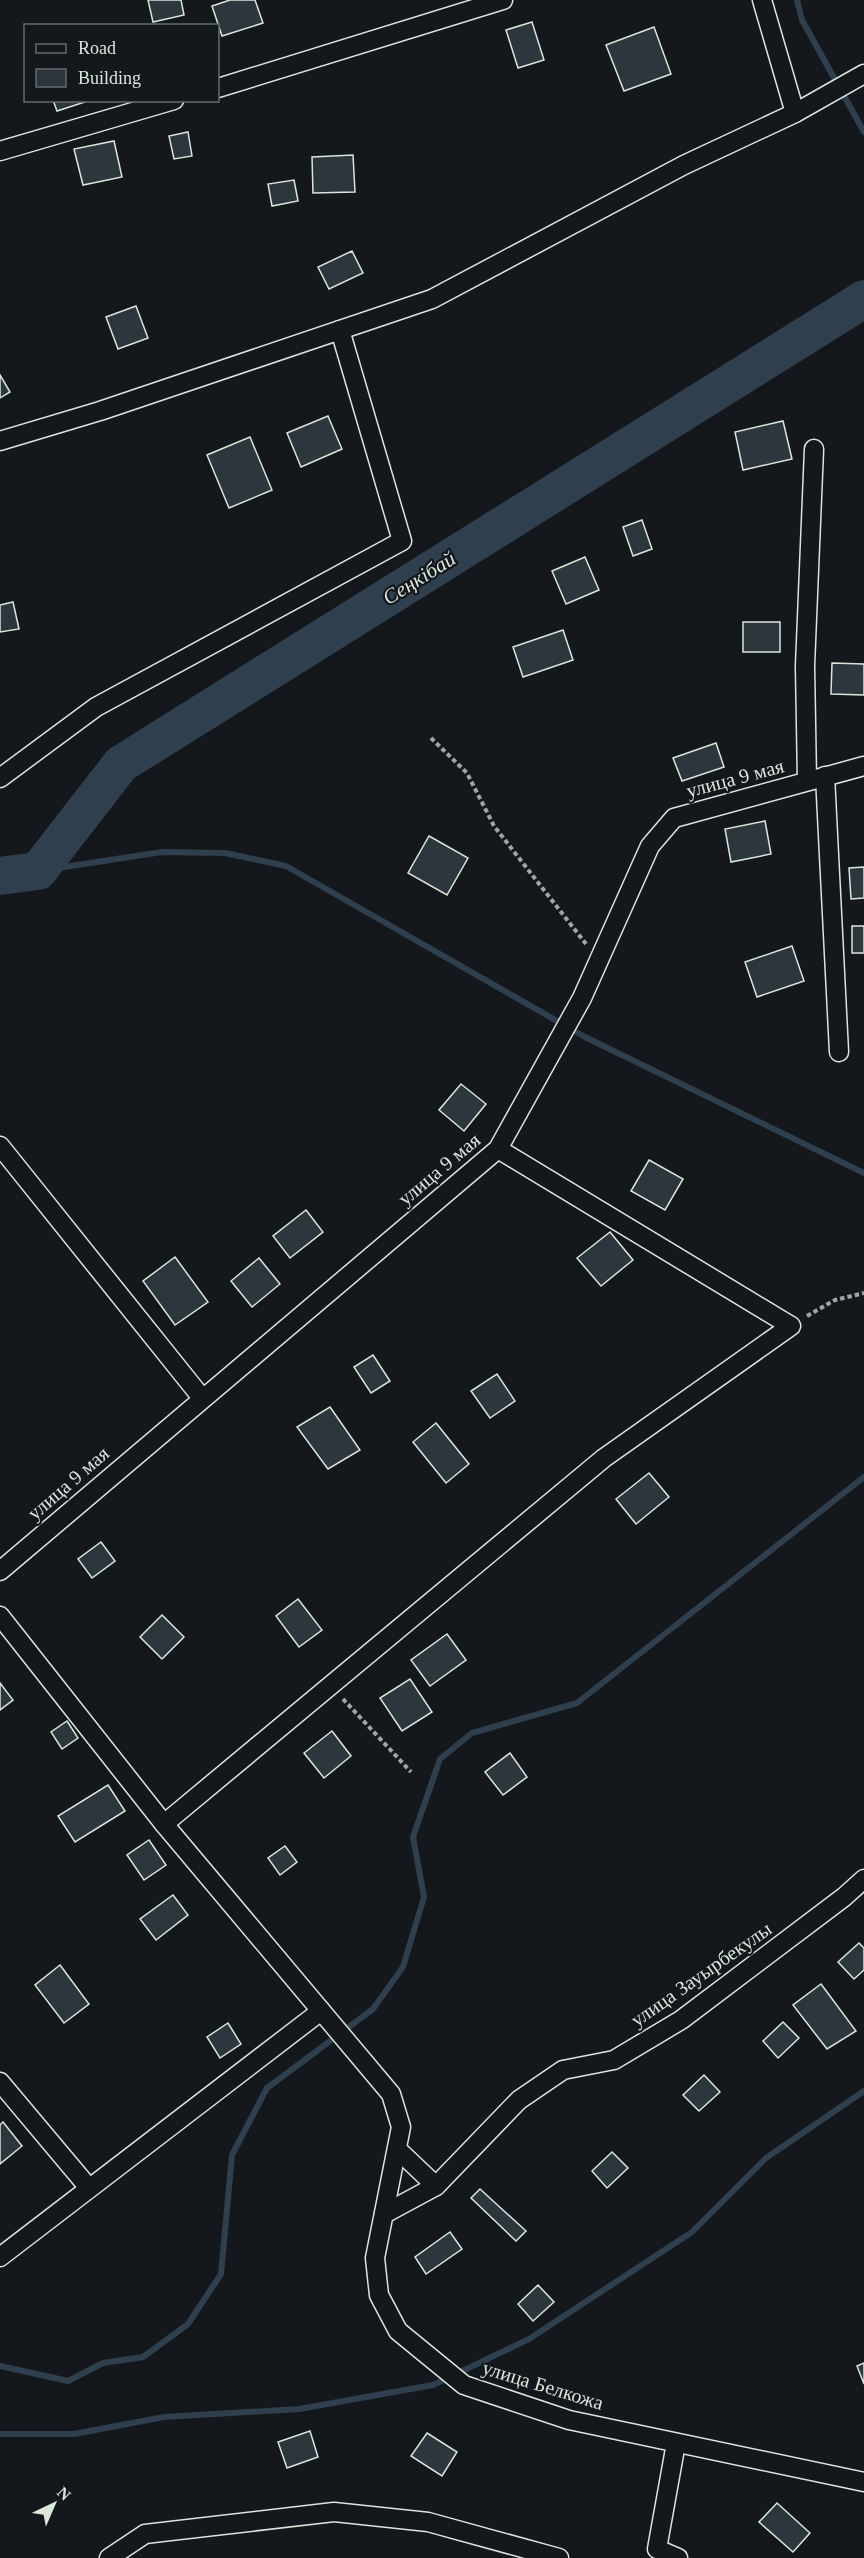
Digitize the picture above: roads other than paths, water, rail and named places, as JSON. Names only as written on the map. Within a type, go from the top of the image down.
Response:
[{"type":"street","points":[[219,88],[503,0]]},
{"type":"street","points":[[762,0],[795,113]]},
{"type":"street","points":[[0,441],[100,411],[432,299],[684,165],[795,113],[864,74]]},
{"type":"street","points":[[0,151],[167,102]]},
{"type":"street","points":[[0,777],[96,707],[402,541],[340,330]]},
{"type":"street","points":[[814,449],[805,666],[839,1052]]},
{"type":"street","name":"улица 9 мая","points":[[0,1571],[498,1149],[582,998],[650,846],[674,818],[864,766]]},
{"type":"street","points":[[0,1146],[202,1398]]},
{"type":"street","points":[[164,1824],[604,1458],[790,1326],[498,1149]]},
{"type":"street","name":"улица Белкожа","points":[[0,1616],[164,1824],[391,2094],[401,2127],[375,2258],[379,2295],[398,2331],[464,2385],[569,2420],[864,2482]]},
{"type":"street","name":"улица Зауырбекулы","points":[[384,2214],[436,2186],[519,2100],[563,2070],[614,2060],[681,2020],[844,1897],[864,1878]]},
{"type":"street","points":[[0,2257],[321,2011]]},
{"type":"street","points":[[0,2082],[89,2188]]},
{"type":"street","points":[[396,2149],[436,2186]]},
{"type":"street","points":[[676,2443],[649,2554],[678,2558]]},
{"type":"street","points":[[109,2558],[145,2535],[334,2512],[428,2522],[559,2558]]},
{"type":"waterway","points":[[797,0],[802,20],[864,132]]},
{"type":"waterway","name":"Сеңкібай","points":[[0,876],[38,871],[121,764],[864,299]]},
{"type":"waterway","points":[[38,871],[162,852],[225,853],[286,866],[585,1037],[864,1173]]},
{"type":"waterway","points":[[0,2366],[68,2381],[103,2363],[143,2357],[188,2324],[221,2274],[232,2155],[267,2088],[373,2009],[403,1967],[424,1897],[413,1837],[440,1759],[472,1733],[577,1703],[864,1477]]},
{"type":"waterway","points":[[0,2434],[74,2434],[164,2417],[299,2409],[433,2385],[529,2339],[692,2232],[766,2158],[864,2091]]}]
